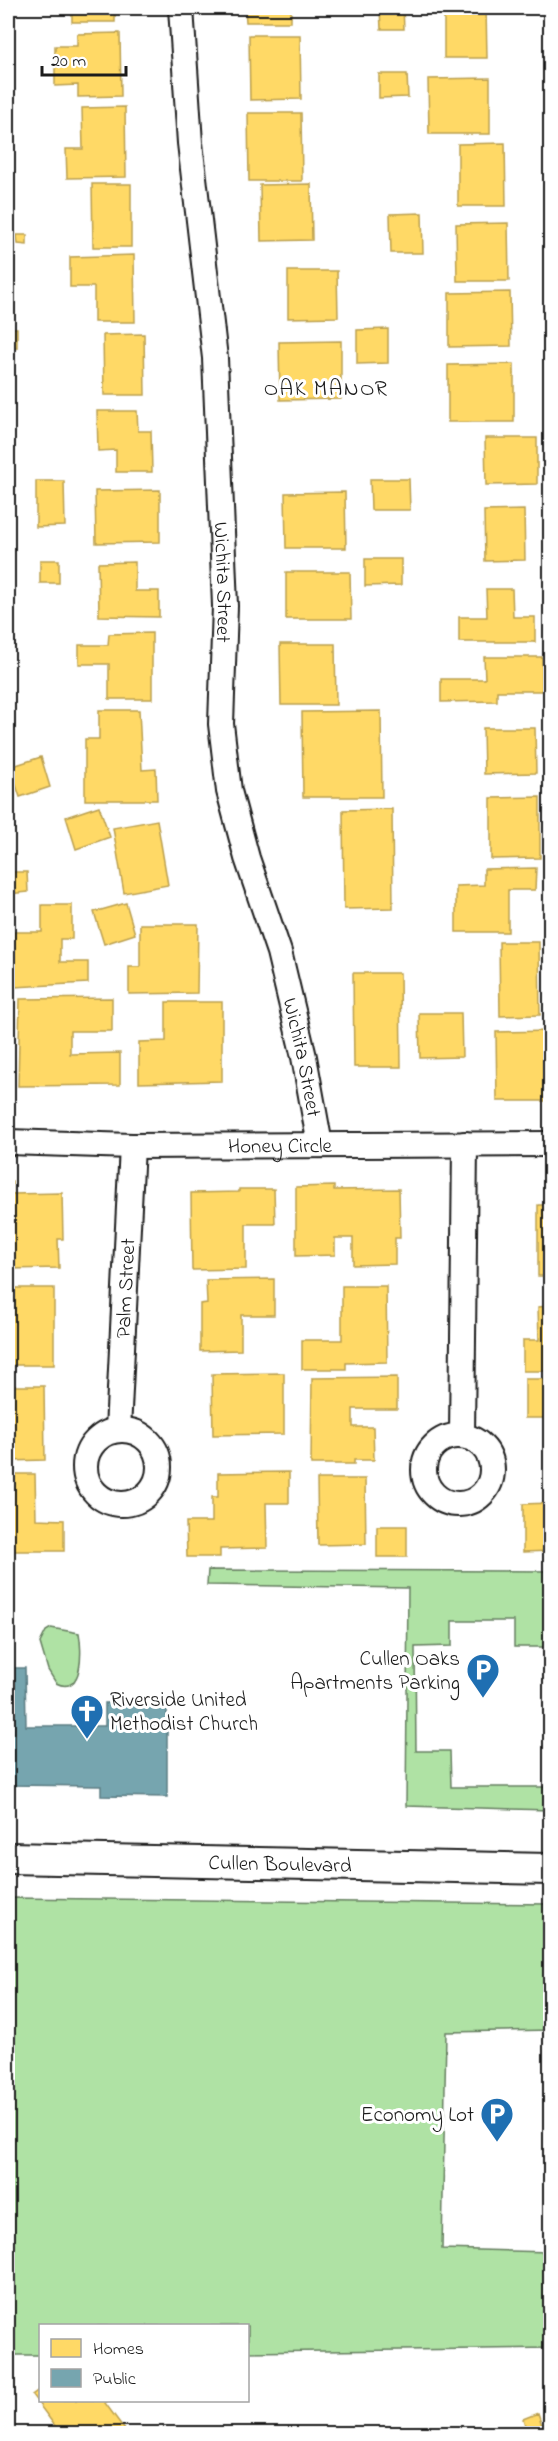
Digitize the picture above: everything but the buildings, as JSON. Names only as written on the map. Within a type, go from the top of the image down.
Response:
[{"type":"street","name":"Wichita Street","points":[[181,8],[190,143],[215,358],[225,606],[221,724],[229,791],[247,858],[279,952],[304,1057],[320,1145]]},
{"type":"street","name":"Honey Circle","points":[[8,1142],[132,1146],[550,1144]]},
{"type":"street","points":[[462,1436],[465,1144]]},
{"type":"street","name":"Palm Street","points":[[118,1430],[132,1146]]},
{"type":"street","name":"Cullen Boulevard","points":[[8,1858],[550,1869]]},
{"type":"green space","points":[[208,1570],[550,1571],[550,1647],[514,1647],[514,1621],[452,1621],[452,1646],[415,1647],[416,1751],[450,1751],[451,1787],[550,1787],[550,1810],[406,1806],[408,1588],[207,1585]]},
{"type":"green space","points":[[51,1628],[79,1633],[81,1650],[79,1669],[72,1683],[65,1686],[56,1683],[48,1670],[40,1643],[46,1631]]},
{"type":"green space","points":[[8,1898],[550,1904],[550,2030],[446,2032],[442,2249],[550,2252],[550,2348],[249,2352],[249,2324],[39,2324],[39,2355],[8,2355]]},
{"type":"place","name":"Cullen Oaks Apartments Parking","points":[[483,1699]]},
{"type":"place","name":"Riverside United Methodist Church","points":[[87,1740]]},
{"type":"place","name":"Economy Lot","points":[[497,2143]]},
{"type":"district","name":"OAK MANOR","points":[[326,387]]}]
